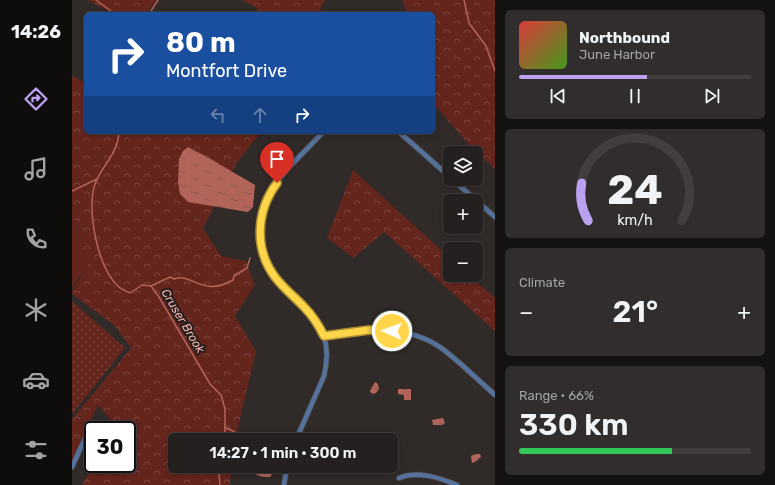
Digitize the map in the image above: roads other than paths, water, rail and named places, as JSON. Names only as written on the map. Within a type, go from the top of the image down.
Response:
[{"type":"street","points":[[299,433],[327,366],[324,336],[306,309],[285,289],[268,265],[261,244],[260,223],[265,205],[273,188],[321,134]]},
{"type":"street","points":[[401,134],[443,171]]},
{"type":"street","points":[[460,186],[495,217]]},
{"type":"street","points":[[324,336],[382,329],[403,332],[418,337],[444,350],[495,394]]},
{"type":"street","points":[[72,468],[84,441]]},
{"type":"street","points":[[284,485],[286,473]]},
{"type":"street","points":[[399,478],[416,475],[430,476],[457,485]]},
{"type":"water","points":[[188,147],[255,185],[253,207],[248,212],[188,202],[180,194],[178,183],[179,159],[183,151]]},
{"type":"water","points":[[375,382],[378,384],[379,389],[376,393],[372,394],[370,391]]},
{"type":"water","points":[[398,389],[411,389],[411,400],[404,400],[404,395],[398,394]]},
{"type":"water","points":[[443,418],[445,423],[442,425],[433,425],[432,420]]},
{"type":"water","points":[[480,454],[481,457],[472,463],[471,456]]},
{"type":"water","points":[[254,473],[273,473],[270,477],[257,475]]},
{"type":"waterway","points":[[96,0],[112,12]]},
{"type":"waterway","points":[[150,12],[158,0]]},
{"type":"waterway","points":[[464,0],[469,23],[486,46],[495,71]]},
{"type":"waterway","name":"Cruser Brook","points":[[119,134],[116,147],[98,177],[93,195],[93,223],[100,253],[105,267],[120,288],[130,293],[142,285],[151,286],[159,297],[210,384],[221,395],[225,409],[225,433]]},
{"type":"waterway","points":[[72,191],[97,179]]},
{"type":"waterway","points":[[151,286],[170,277],[174,279],[186,279],[205,286],[222,285],[233,280],[234,276],[247,268],[250,258]]},
{"type":"waterway","points":[[226,428],[236,433]]},
{"type":"waterway","name":"Cruser Brook","points":[[220,473],[220,485]]}]
